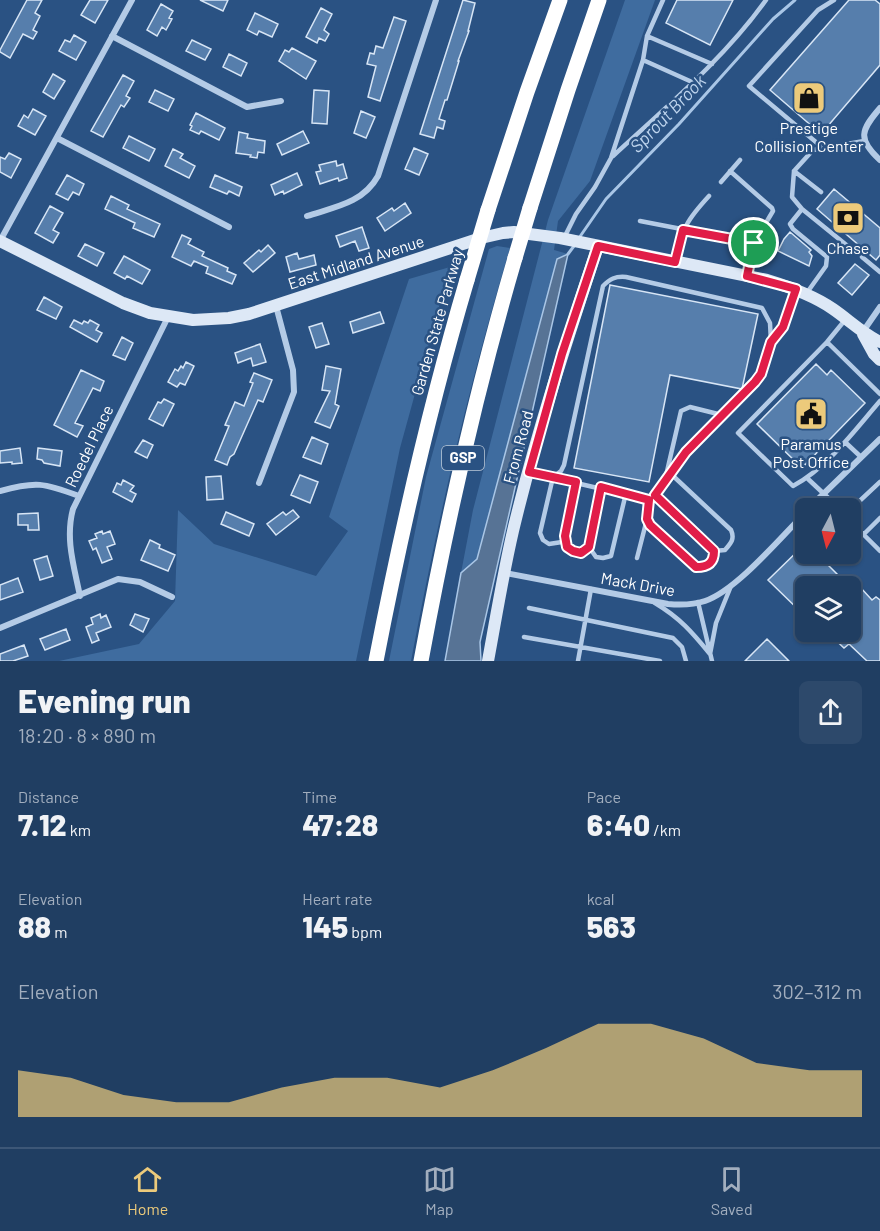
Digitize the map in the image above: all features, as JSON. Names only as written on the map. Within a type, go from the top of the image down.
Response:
[{"type":"highway","name":"Garden State Parkway","points":[[376,661],[425,432],[467,280],[526,92],[560,0]]},
{"type":"highway","name":"GSP","points":[[421,661],[478,393],[530,208],[599,0]]},
{"type":"street","points":[[0,241],[132,0]]},
{"type":"street","points":[[307,216],[351,202],[373,185],[378,176],[436,0]]},
{"type":"street","points":[[112,36],[248,107],[281,101]]},
{"type":"street","points":[[880,108],[868,122],[864,141],[880,160]]},
{"type":"street","points":[[57,138],[229,227]]},
{"type":"street","name":"East Midland Avenue","points":[[0,241],[123,303],[168,317],[193,320],[229,318],[276,306],[503,232],[564,235],[584,243],[747,276],[801,292],[833,309],[862,333],[880,342]]},
{"type":"street","name":"From Road","points":[[488,661],[505,573],[529,472],[562,354],[598,246]]},
{"type":"street","points":[[259,483],[294,392],[293,370],[276,306]]},
{"type":"street","points":[[862,333],[880,307]]},
{"type":"street","name":"Roedel Place","points":[[80,596],[69,544],[71,516],[168,317]]},
{"type":"street","name":"East Midland Avenue","points":[[862,333],[880,360]]},
{"type":"street","points":[[820,498],[880,439]]},
{"type":"street","points":[[0,491],[26,483],[40,483],[79,496]]},
{"type":"street","name":"Mack Drive","points":[[505,573],[668,604],[698,602],[720,594],[732,585],[795,523]]},
{"type":"street","points":[[0,628],[121,579],[140,582],[172,597]]},
{"type":"lane","points":[[564,235],[595,188],[611,158],[643,60],[647,36],[663,0]]},
{"type":"lane","points":[[611,158],[712,64],[751,21],[766,0]]},
{"type":"lane","points":[[823,148],[749,86],[818,10],[834,0]]},
{"type":"lane","points":[[647,36],[712,64]]},
{"type":"lane","points":[[643,60],[692,82]]},
{"type":"lane","points":[[855,252],[792,197],[794,171],[813,150],[864,141]]},
{"type":"lane","points":[[721,182],[740,160]]},
{"type":"lane","points":[[730,171],[772,208],[772,214],[754,243],[747,276]]},
{"type":"lane","points":[[794,171],[821,192]]},
{"type":"lane","points":[[675,262],[683,230],[709,196]]},
{"type":"lane","points":[[771,342],[783,327],[801,292],[826,266],[827,257],[790,224],[802,208]]},
{"type":"lane","points":[[640,221],[754,243]]},
{"type":"lane","points":[[862,257],[880,272]]},
{"type":"lane","points":[[576,482],[565,536],[562,542],[549,544],[543,540],[540,533],[554,477],[564,465],[603,286],[618,276],[762,308],[770,323],[771,342],[761,374],[686,452],[649,500],[647,519],[637,558]]},
{"type":"lane","points":[[846,319],[827,342],[738,433],[793,486],[807,478],[845,442],[880,401]]},
{"type":"lane","points":[[827,342],[880,394]]},
{"type":"lane","points":[[664,482],[681,411],[690,407],[722,415]]},
{"type":"lane","points":[[845,442],[861,457]]},
{"type":"lane","points":[[529,472],[649,500]]},
{"type":"lane","points":[[671,474],[730,530],[733,536],[732,542],[725,550],[714,551]]},
{"type":"lane","points":[[807,478],[828,498]]},
{"type":"lane","points":[[861,500],[880,482]]},
{"type":"lane","points":[[565,536],[567,547],[573,551],[581,553],[589,547],[601,487]]},
{"type":"lane","points":[[589,547],[596,557],[611,556],[626,493]]},
{"type":"lane","points":[[647,519],[650,525],[696,567],[711,564],[714,551],[655,495]]},
{"type":"lane","points":[[864,534],[880,518]]},
{"type":"lane","points":[[861,531],[880,551]]},
{"type":"lane","points":[[710,654],[716,623],[732,585]]},
{"type":"lane","points":[[578,661],[591,589]]},
{"type":"lane","points":[[653,601],[676,615],[687,625],[710,654]]},
{"type":"lane","points":[[698,602],[712,661]]},
{"type":"lane","points":[[529,608],[673,638],[682,647],[686,661]]},
{"type":"lane","points":[[524,636],[660,661]]},
{"type":"shaded area","points":[[625,0],[655,0],[590,181],[558,221],[554,250],[568,254],[557,259],[477,559],[461,573],[473,510],[548,220]]},
{"type":"shaded area","points":[[497,246],[510,248],[455,453],[411,661],[389,661],[426,477],[489,249]]},
{"type":"shaded area","points":[[568,254],[480,642],[481,661],[445,661],[461,573],[477,559],[557,259]]},
{"type":"shaded area","points":[[450,267],[400,448],[356,661],[59,661],[139,644],[175,601],[178,510],[214,544],[316,576],[348,531],[329,517],[409,279]]},
{"type":"building","points":[[27,0],[42,0],[35,13],[40,16],[33,30],[37,32],[33,39],[23,34],[10,58],[0,50]]},
{"type":"building","points":[[90,0],[108,0],[95,23],[81,15]]},
{"type":"building","points":[[200,0],[228,0],[223,11]]},
{"type":"building","points":[[463,0],[475,3],[469,31],[439,119],[445,121],[443,129],[437,127],[434,138],[420,134]]},
{"type":"building","points":[[677,0],[733,0],[710,45],[666,23]]},
{"type":"building","points":[[849,0],[875,0],[880,4],[880,65],[821,134],[770,90]]},
{"type":"building","points":[[161,4],[173,11],[169,18],[172,19],[166,30],[162,27],[157,36],[147,30]]},
{"type":"building","points":[[321,8],[332,14],[324,30],[329,34],[325,41],[319,38],[317,43],[306,37]]},
{"type":"building","points":[[255,13],[278,24],[272,37],[259,31],[257,35],[247,30]]},
{"type":"building","points":[[394,17],[406,21],[380,101],[368,97],[376,66],[367,64],[370,53],[374,54],[376,46],[383,48]]},
{"type":"building","points":[[74,35],[86,42],[76,60],[59,51],[65,40],[70,42]]},
{"type":"building","points":[[192,40],[211,49],[205,60],[186,51]]},
{"type":"building","points":[[292,48],[316,61],[306,79],[279,61],[285,50],[289,52]]},
{"type":"building","points":[[229,54],[247,63],[241,76],[223,67]]},
{"type":"building","points":[[53,74],[65,81],[54,99],[43,92]]},
{"type":"building","points":[[123,75],[134,81],[126,96],[130,98],[124,107],[121,105],[103,137],[91,131]]},
{"type":"building","points":[[155,90],[174,99],[168,111],[149,102]]},
{"type":"building","points":[[314,90],[329,91],[327,124],[312,123]]},
{"type":"building","points":[[33,109],[46,116],[35,135],[18,126],[24,115],[28,118]]},
{"type":"building","points":[[361,111],[375,117],[366,138],[354,133]]},
{"type":"building","points":[[196,113],[225,128],[219,140],[201,131],[199,134],[190,130]]},
{"type":"building","points":[[303,131],[309,143],[282,155],[277,144]]},
{"type":"building","points":[[239,132],[248,134],[247,138],[265,141],[264,153],[258,152],[257,158],[236,153]]},
{"type":"building","points":[[129,136],[155,149],[149,161],[123,148]]},
{"type":"building","points":[[414,148],[428,154],[419,175],[405,169]]},
{"type":"building","points":[[173,149],[183,154],[180,158],[195,166],[189,178],[165,166]]},
{"type":"building","points":[[9,153],[21,159],[11,178],[0,172],[0,157],[5,159]]},
{"type":"building","points":[[336,161],[337,166],[343,164],[347,178],[339,181],[338,178],[320,184],[316,172],[321,171],[319,165]]},
{"type":"building","points":[[297,173],[302,185],[284,194],[283,191],[275,195],[271,185]]},
{"type":"building","points":[[67,175],[84,184],[79,195],[73,192],[68,200],[56,194]]},
{"type":"building","points":[[215,175],[242,187],[239,196],[229,191],[227,194],[210,187]]},
{"type":"building","name":"Chase","points":[[834,189],[880,228],[880,255],[876,260],[817,209]]},
{"type":"building","points":[[111,196],[129,205],[127,209],[160,224],[154,237],[133,228],[135,223],[105,209]]},
{"type":"building","points":[[405,203],[411,213],[385,231],[377,218],[392,208],[394,211]]},
{"type":"building","points":[[50,206],[63,213],[53,230],[59,233],[53,243],[35,233]]},
{"type":"building","points":[[362,227],[369,248],[359,251],[355,241],[340,247],[336,236]]},
{"type":"building","points":[[790,232],[811,250],[809,266],[778,251]]},
{"type":"building","points":[[182,235],[191,239],[188,244],[204,252],[202,256],[228,268],[227,271],[236,275],[232,284],[206,273],[208,267],[194,261],[191,266],[172,257]]},
{"type":"building","points":[[85,244],[104,253],[97,266],[78,256]]},
{"type":"building","points":[[268,245],[275,253],[253,272],[244,263]]},
{"type":"building","points":[[297,253],[299,259],[314,255],[316,265],[290,272],[286,257]]},
{"type":"building","points":[[124,256],[150,270],[142,284],[127,276],[125,279],[114,273]]},
{"type":"building","points":[[855,264],[869,275],[852,295],[838,283]]},
{"type":"building","points":[[610,285],[758,314],[742,389],[670,375],[649,482],[574,468]]},
{"type":"building","points":[[44,297],[62,307],[56,319],[37,310]]},
{"type":"building","points":[[380,312],[384,323],[353,333],[350,322]]},
{"type":"building","points":[[74,320],[82,324],[90,320],[99,325],[96,330],[102,333],[97,342],[70,327]]},
{"type":"building","points":[[322,323],[329,344],[316,348],[309,327]]},
{"type":"building","points":[[122,337],[133,343],[125,360],[113,355]]},
{"type":"building","points":[[260,344],[266,362],[253,366],[251,358],[238,363],[235,353]]},
{"type":"building","points":[[186,362],[194,366],[185,385],[180,383],[177,387],[168,382],[175,369],[178,371],[181,366],[183,368]]},
{"type":"building","name":"Paramus Post Office","points":[[816,364],[827,375],[831,370],[865,403],[802,468],[757,424]]},
{"type":"building","points":[[326,366],[341,369],[335,404],[339,406],[330,428],[315,422],[330,391],[322,390]]},
{"type":"building","points":[[81,370],[104,381],[100,391],[93,388],[75,423],[83,426],[77,437],[54,425]]},
{"type":"building","points":[[254,373],[272,380],[263,402],[258,400],[227,465],[215,460],[229,426],[225,425],[235,402],[244,406],[253,383],[250,382]]},
{"type":"building","points":[[164,399],[174,404],[163,426],[149,419],[158,402],[161,403]]},
{"type":"building","points":[[312,437],[328,444],[321,464],[303,457]]},
{"type":"building","points":[[143,440],[153,445],[147,458],[135,452]]},
{"type":"building","points":[[20,448],[22,463],[0,463],[0,451]]},
{"type":"building","points":[[38,448],[62,451],[60,466],[37,459]]},
{"type":"building","points":[[300,475],[318,482],[310,503],[291,495]]},
{"type":"building","points":[[221,476],[223,499],[207,500],[206,477]]},
{"type":"building","points":[[123,480],[134,486],[130,491],[136,494],[132,502],[113,492],[117,483],[121,485]]},
{"type":"building","points":[[293,510],[299,517],[276,535],[267,524],[283,512],[286,515]]},
{"type":"building","points":[[226,512],[254,524],[249,536],[221,524]]},
{"type":"building","points":[[38,513],[39,530],[28,530],[28,525],[18,525],[18,514]]},
{"type":"building","points":[[102,531],[103,534],[110,531],[115,544],[107,547],[112,559],[102,563],[96,548],[93,550],[89,541],[97,538],[95,534]]},
{"type":"building","points":[[150,540],[160,545],[159,548],[175,555],[168,571],[141,560]]},
{"type":"building","points":[[795,554],[795,564],[827,564],[839,576],[795,576],[795,606],[768,580]]},
{"type":"building","points":[[47,556],[53,576],[40,580],[34,560]]},
{"type":"building","points":[[18,578],[23,592],[0,600],[0,585]]},
{"type":"building","points":[[861,588],[872,600],[876,597],[880,600],[880,661],[867,661],[849,644],[844,648],[838,642],[861,642]]},
{"type":"building","points":[[100,614],[101,618],[106,615],[111,627],[96,633],[99,640],[92,643],[86,627],[93,624],[91,618]]},
{"type":"building","points":[[135,614],[149,619],[143,632],[130,625]]},
{"type":"building","points":[[66,629],[70,640],[45,650],[40,639]]},
{"type":"building","points":[[767,639],[789,661],[745,661]]},
{"type":"building","points":[[24,645],[28,656],[13,661],[0,661],[0,654]]},
{"type":"waterway","name":"Sprout Brook","points":[[579,238],[606,199],[679,124],[773,19],[795,0]]},
{"type":"waterway","name":"Sprout Brook","points":[[568,254],[574,246]]},
{"type":"place","name":"Prestige Collision Center","points":[[809,98]]},
{"type":"place","name":"Chase","points":[[848,218]]},
{"type":"place","name":"Paramus Post Office","points":[[811,414]]},
{"type":"route","points":[[683,230],[754,243],[747,276],[796,289],[783,327],[771,342],[761,374],[755,382],[686,452],[655,495],[714,551],[711,564],[696,567],[650,525],[647,519],[649,500],[601,487],[589,547],[581,553],[573,551],[567,547],[565,536],[576,482],[529,472],[562,354],[598,246],[675,262],[683,230]]}]
